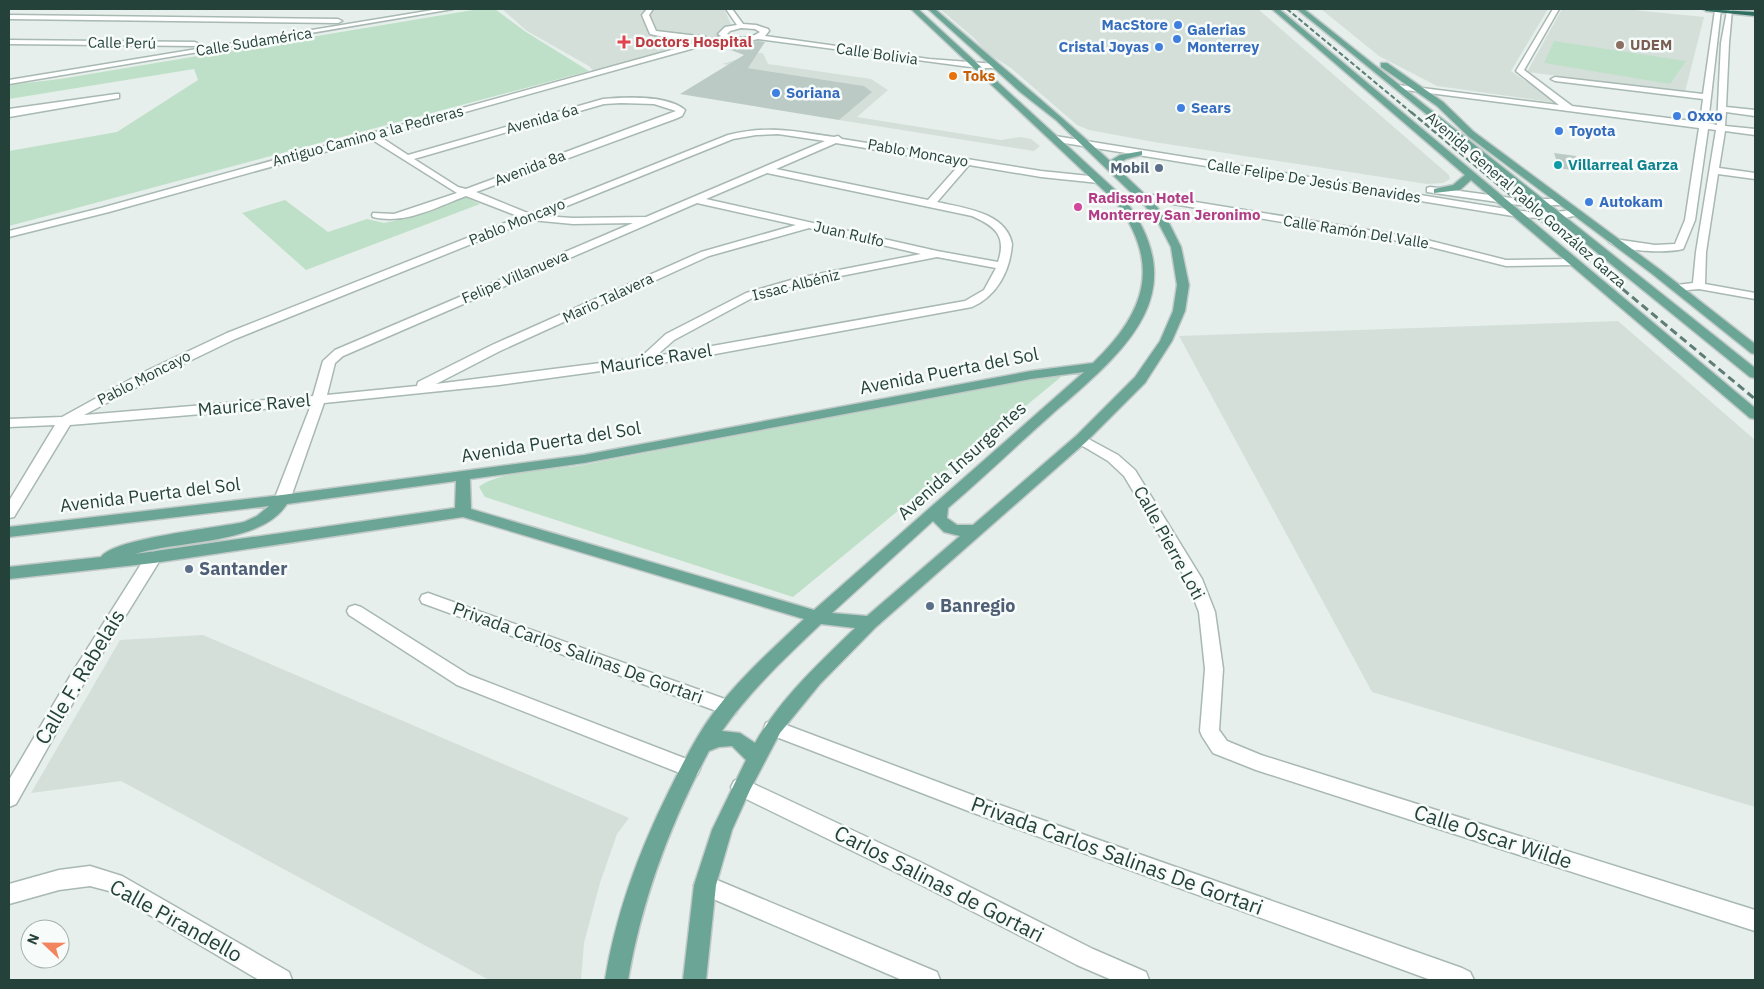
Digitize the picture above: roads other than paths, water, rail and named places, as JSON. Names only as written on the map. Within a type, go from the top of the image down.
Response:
[{"type":"highway","points":[[1706,9],[1730,12],[1755,12]]},
{"type":"highway","points":[[1741,9],[1755,12]]},
{"type":"main road","name":"Avenida Insurgentes","points":[[617,980],[628,924],[646,862],[702,746],[728,708],[816,617],[1095,367],[1134,323],[1148,290],[1150,272],[1148,249],[1132,214],[1119,198],[914,9]]},
{"type":"main road","points":[[694,980],[705,885],[722,830],[741,787],[773,728],[814,679],[870,623],[1081,439],[1145,374],[1166,341],[1179,311],[1183,284],[1176,247],[1164,223],[1140,196],[1051,110],[1022,89],[931,9]]},
{"type":"main road","name":"Avenida General Pablo González Garza","points":[[1275,9],[1755,415]]},
{"type":"main road","name":"Avenida General Pablo González Garza","points":[[1300,9],[1754,373]]},
{"type":"main road","name":"Avenida General Pablo González Garza","points":[[1315,11],[1370,55],[1440,104],[1471,134],[1574,213],[1677,288],[1755,350]]},
{"type":"main road","points":[[1108,166],[1123,157],[1139,153]]},
{"type":"main road","points":[[1437,191],[1460,187],[1465,184],[1470,175]]},
{"type":"main road","points":[[1502,200],[1555,215],[1582,227],[1607,243],[1641,272],[1668,291],[1692,300]]},
{"type":"main road","name":"Avenida Puerta del Sol","points":[[9,532],[282,500],[463,477],[584,459],[1031,375],[1095,367]]},
{"type":"main road","points":[[463,477],[463,512]]},
{"type":"main road","points":[[99,563],[123,551],[152,542],[227,531],[254,524],[271,514],[282,500]]},
{"type":"main road","points":[[941,507],[938,517],[946,526],[961,531],[976,529]]},
{"type":"main road","points":[[9,573],[154,557],[463,512],[816,617],[870,623]]},
{"type":"main road","points":[[702,746],[719,739],[733,739],[744,743],[756,759]]},
{"type":"street","name":"Calle Sudamérica","points":[[58,73],[450,9]]},
{"type":"street","points":[[650,9],[645,15],[651,30],[658,34],[707,39],[726,37]]},
{"type":"street","points":[[726,37],[722,34],[726,30],[741,26],[729,9]]},
{"type":"street","points":[[1556,9],[1520,71],[1570,109]]},
{"type":"street","points":[[1679,247],[1690,220],[1697,180],[1703,125],[1703,103],[1718,10]]},
{"type":"street","points":[[94,19],[120,11]]},
{"type":"street","points":[[1700,286],[1701,252],[1721,127],[1725,51],[1730,12]]},
{"type":"street","points":[[9,18],[374,21]]},
{"type":"street","name":"Calle Bolivia","points":[[741,26],[756,27],[788,36],[974,63]]},
{"type":"street","points":[[758,37],[765,31]]},
{"type":"street","name":"Calle Bolivia","points":[[726,37],[738,39],[758,37],[974,63],[993,63]]},
{"type":"street","name":"Antiguo Camino a la Pedreras","points":[[9,234],[105,210],[726,37]]},
{"type":"street","name":"Calle Perú","points":[[9,42],[235,45]]},
{"type":"street","points":[[1713,49],[1725,51]]},
{"type":"street","points":[[17,71],[58,73]]},
{"type":"street","points":[[9,82],[58,73]]},
{"type":"street","points":[[1555,79],[1703,103]]},
{"type":"street","points":[[1398,87],[1755,132]]},
{"type":"street","points":[[9,113],[116,96],[9,113]]},
{"type":"street","name":"Avenida 6a","points":[[406,158],[603,102],[630,100],[671,106],[681,110]]},
{"type":"street","points":[[1722,109],[1755,113]]},
{"type":"street","name":"Avenida 8a","points":[[377,215],[400,216],[672,117],[679,114],[681,110]]},
{"type":"street","name":"Pablo Moncayo","points":[[9,513],[65,421],[147,376],[231,336],[740,135],[778,131],[838,139],[1057,176],[1099,180]]},
{"type":"street","points":[[371,135],[455,189],[530,217],[563,220],[650,220]]},
{"type":"street","name":"Calle Felipe De Jesús Benavides","points":[[1052,136],[1502,200],[1540,203],[1560,202]]},
{"type":"street","name":"Felipe Villanueva","points":[[282,500],[318,400],[329,361],[340,353],[838,139]]},
{"type":"street","name":"Calle Felipe De Jesús Benavides","points":[[1082,141],[1139,153],[1519,214],[1555,215],[1574,213]]},
{"type":"street","points":[[931,203],[966,162]]},
{"type":"street","name":"Maurice Ravel","points":[[9,423],[65,421],[318,400],[499,382],[758,343],[968,304],[978,300],[988,292],[1007,253],[1008,244],[1000,230],[990,221],[965,210],[768,170]]},
{"type":"street","points":[[1714,170],[1755,176]]},
{"type":"street","points":[[1697,180],[1712,183]]},
{"type":"street","name":"Calle Ramón Del Valle","points":[[1140,196],[1423,242],[1506,263],[1572,262]]},
{"type":"street","name":"Juan Rulfo","points":[[697,200],[936,254],[1002,266]]},
{"type":"street","points":[[1690,220],[1706,223]]},
{"type":"street","name":"Mario Talavera","points":[[415,389],[496,348],[705,254],[809,225]]},
{"type":"street","points":[[1614,242],[1651,249],[1679,247],[1701,252]]},
{"type":"street","name":"Issac Albéniz","points":[[644,361],[655,348],[677,333],[730,305],[762,291],[798,281],[936,254]]},
{"type":"street","points":[[1677,288],[1700,286],[1755,296]]},
{"type":"street","name":"Calle Pierre Loti","points":[[1081,439],[1113,458],[1130,473],[1194,579],[1207,612],[1214,669],[1209,731],[1215,743],[1230,753]]},
{"type":"street","name":"Calle F. Rabelaís","points":[[9,798],[78,678],[154,557]]},
{"type":"street","name":"Privada Carlos Salinas De Gortari","points":[[428,599],[728,708]]},
{"type":"street","points":[[355,611],[463,680],[690,769]]},
{"type":"street","name":"Privada Carlos Salinas De Gortari","points":[[773,728],[978,806],[1462,980]]},
{"type":"street","name":"Calle Oscar Wilde","points":[[1230,753],[1755,921]]},
{"type":"street","name":"Carlos Salinas de Gortari","points":[[741,787],[910,868],[1084,957],[1138,980]]},
{"type":"street","name":"Calle Pirandello","points":[[9,894],[59,880],[90,876],[114,883],[282,980]]},
{"type":"street","points":[[705,885],[929,980]]},
{"type":"railway","points":[[1287,9],[1412,113]]},
{"type":"railway","points":[[1411,112],[1586,258]]},
{"type":"railway","points":[[1584,257],[1755,399]]},
{"type":"place","name":"MacStore","points":[[1178,25]]},
{"type":"place","name":"Galerias Monterrey","points":[[1177,39]]},
{"type":"place","name":"Doctors Hospital","points":[[624,42]]},
{"type":"place","name":"UDEM","points":[[1620,45]]},
{"type":"place","name":"Cristal Joyas","points":[[1159,47]]},
{"type":"place","name":"Toks","points":[[953,76]]},
{"type":"place","name":"Soriana","points":[[776,93]]},
{"type":"place","name":"Sears","points":[[1181,108]]},
{"type":"place","name":"Oxxo","points":[[1677,116]]},
{"type":"place","name":"Toyota","points":[[1559,131]]},
{"type":"place","name":"Villarreal Garza","points":[[1558,165]]},
{"type":"place","name":"Mobil","points":[[1159,168]]},
{"type":"place","name":"Autokam","points":[[1589,202]]},
{"type":"place","name":"Radisson Hotel Monterrey San Jeronimo","points":[[1078,207]]},
{"type":"place","name":"Santander","points":[[189,569]]},
{"type":"place","name":"Banregio","points":[[930,606]]}]
